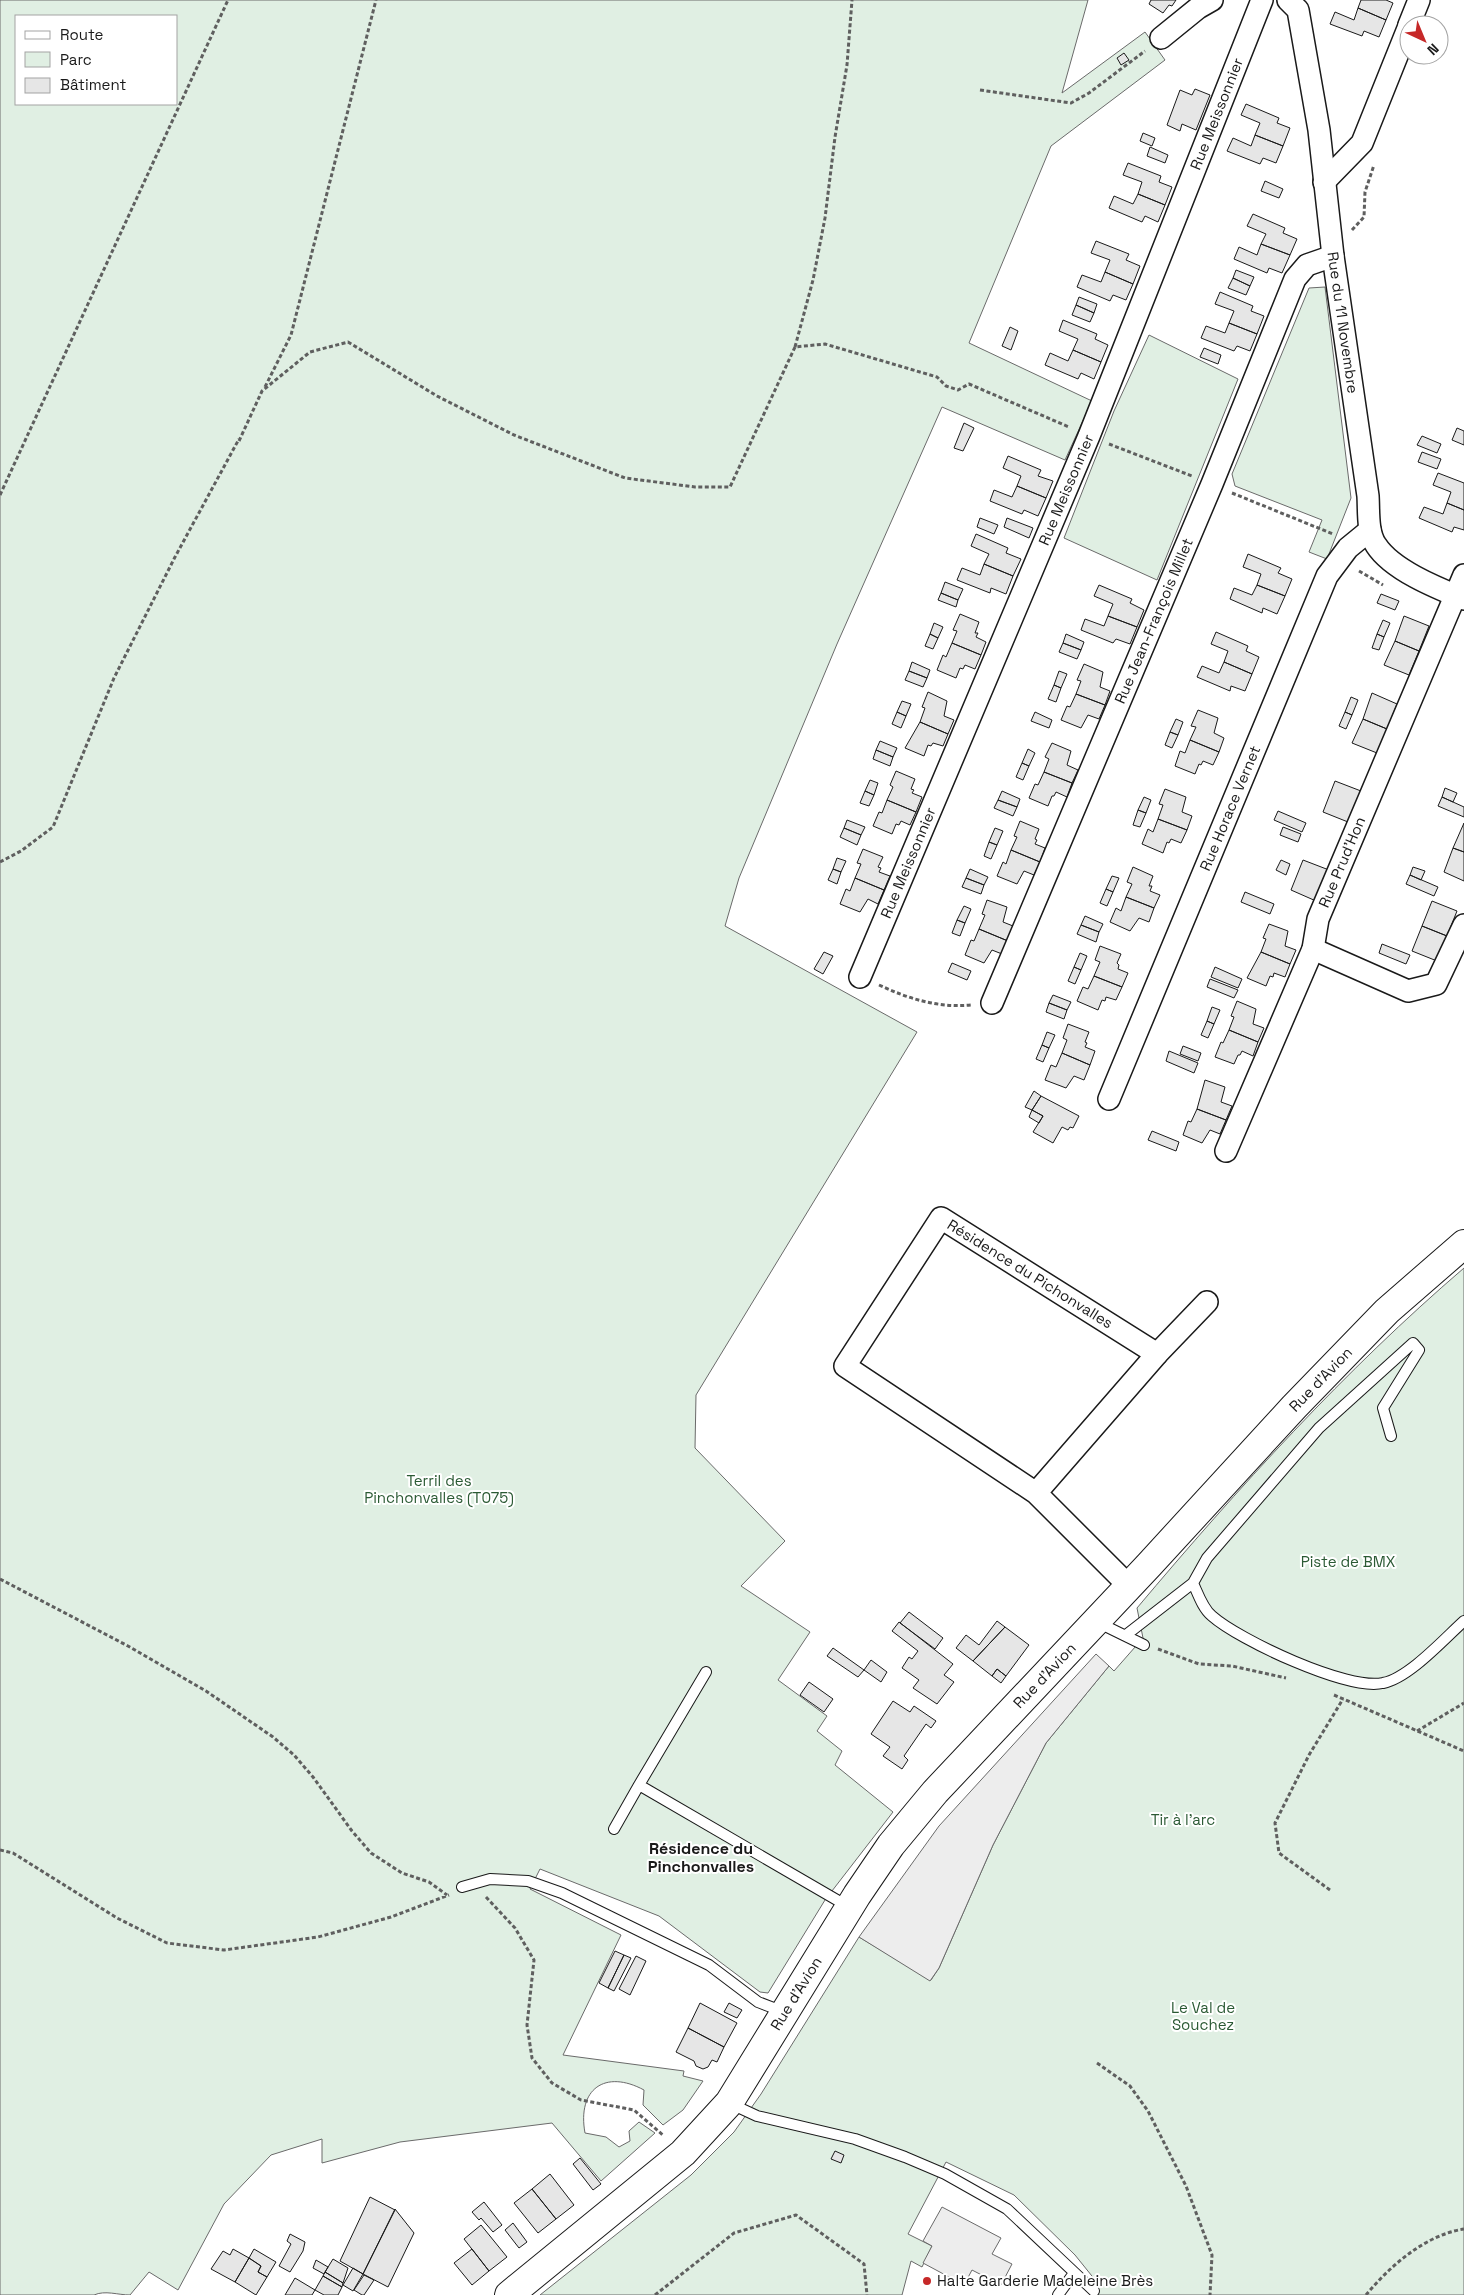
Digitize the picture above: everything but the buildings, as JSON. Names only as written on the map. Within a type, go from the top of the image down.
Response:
[{"type":"street","points":[[1161,38],[1198,8],[1212,0]]},
{"type":"street","name":"Rue Meissonnier","points":[[860,977],[1089,436],[1262,0]]},
{"type":"street","name":"Rue du 11 Novembre","points":[[1288,0],[1298,10],[1318,130],[1333,256],[1368,496],[1370,530],[1376,545],[1410,574],[1460,597]]},
{"type":"street","points":[[1413,15],[1419,0]]},
{"type":"street","points":[[1324,182],[1362,143],[1399,51]]},
{"type":"street","name":"Rue Jean-François Millet","points":[[992,1003],[1204,502],[1295,279],[1307,265],[1333,256]]},
{"type":"street","name":"Rue Horace Vernet","points":[[1109,1099],[1327,576],[1348,548],[1370,530]]},
{"type":"street","name":"Rue Prud'Hon","points":[[1226,1151],[1313,949],[1318,919],[1460,597],[1464,575]]},
{"type":"street","points":[[1313,949],[1408,991],[1436,984],[1464,925]]},
{"type":"street","name":"Résidence du Pichonvalles","points":[[1129,1586],[1036,1493],[846,1366],[941,1218],[1157,1354]]},
{"type":"street","name":"Rue d'Avion","points":[[509,2295],[683,2153],[728,2103],[850,1907],[891,1845],[935,1792],[1294,1407],[1387,1311],[1464,1244]]},
{"type":"street","points":[[1036,1493],[1157,1354],[1207,1302]]},
{"type":"lane","points":[[1126,1635],[1193,1583],[1207,1558],[1319,1428],[1413,1343],[1419,1350],[1383,1408],[1391,1436]]},
{"type":"lane","points":[[1193,1583],[1210,1615],[1232,1630],[1288,1658],[1338,1678],[1364,1684],[1383,1684],[1403,1675],[1464,1621]]},
{"type":"lane","points":[[1096,1621],[1144,1645]]},
{"type":"lane","points":[[614,1829],[706,1672]]},
{"type":"lane","points":[[639,1785],[850,1907]]},
{"type":"lane","points":[[462,1887],[490,1879],[528,1881],[562,1893],[709,1965],[758,2002],[785,2013]]},
{"type":"lane","points":[[728,2103],[757,2116],[855,2139],[905,2157],[944,2174],[1007,2209],[1094,2291]]},
{"type":"lane","points":[[1058,2295],[1074,2273]]},
{"type":"path","points":[[0,495],[228,0]]},
{"type":"path","points":[[0,862],[21,851],[53,827],[114,678],[175,557],[238,441],[291,335],[376,0]]},
{"type":"path","points":[[238,441],[262,391],[310,352],[348,342],[437,396],[514,435],[625,478],[696,487],[730,487],[795,347],[813,280],[847,65],[852,0]]},
{"type":"path","points":[[980,90],[1072,103],[1089,93],[1161,38]]},
{"type":"path","points":[[1348,234],[1364,217],[1365,192],[1379,152],[1362,143]]},
{"type":"path","points":[[795,347],[825,344],[937,377],[946,386],[958,390],[969,384],[1089,436]]},
{"type":"path","points":[[860,977],[929,1004],[956,1006],[992,1003]]},
{"type":"path","points":[[0,1579],[128,1646],[206,1692],[273,1737],[294,1755],[313,1777],[352,1831],[372,1852],[402,1874],[429,1882],[448,1895]]},
{"type":"path","points":[[1144,1645],[1199,1664],[1232,1666],[1288,1678]]},
{"type":"path","points":[[1325,1692],[1464,1751]]},
{"type":"path","points":[[1330,1890],[1279,1853],[1275,1823],[1309,1755],[1343,1699]]},
{"type":"path","points":[[1417,1731],[1464,1703]]},
{"type":"path","points":[[0,1850],[13,1852],[116,1918],[168,1943],[224,1950],[318,1937],[391,1916],[448,1895],[462,1887],[485,1896],[515,1928],[534,1960],[527,2025],[532,2058],[552,2082],[581,2100],[634,2110],[683,2153]]},
{"type":"path","points":[[1096,2063],[1130,2086],[1148,2111],[1186,2186],[1212,2255],[1210,2295]]},
{"type":"path","points":[[655,2295],[734,2233],[796,2215],[864,2264],[867,2295]]},
{"type":"path","points":[[1366,2295],[1384,2273],[1422,2246],[1453,2231],[1463,2229],[1464,2235]]},
{"type":"green space","name":"Terril des Pinchonvalles (T075)","points":[[0,0],[1088,0],[1062,93],[1145,32],[1165,60],[1051,146],[969,343],[1092,401],[1065,460],[942,407],[837,644],[739,878],[725,926],[917,1032],[696,1395],[695,1448],[785,1541],[741,1586],[810,1632],[778,1680],[827,1716],[817,1731],[842,1751],[835,1765],[893,1812],[825,1900],[768,1993],[760,1992],[659,1916],[540,1869],[530,1889],[621,1935],[563,2055],[684,2071],[683,2076],[703,2081],[683,2110],[663,2125],[643,2105],[644,2090],[630,2084],[617,2082],[606,2083],[597,2087],[585,2105],[585,2133],[606,2137],[619,2147],[630,2141],[629,2131],[639,2122],[655,2133],[601,2181],[552,2123],[400,2142],[322,2163],[322,2139],[271,2155],[224,2204],[178,2290],[149,2272],[130,2295],[107,2293],[94,2295],[0,2295]]},
{"type":"green space","points":[[1325,287],[1351,498],[1327,559],[1309,552],[1322,520],[1235,486],[1232,474],[1309,288]]},
{"type":"green space","points":[[1149,335],[1238,379],[1157,580],[1064,538],[1114,411]]},
{"type":"green space","name":"Le Val de Souchez","points":[[1464,1268],[1464,2295],[1091,2295],[1100,2286],[1075,2255],[1014,2195],[946,2162],[908,2234],[932,2246],[922,2267],[911,2261],[902,2295],[540,2295],[691,2175],[734,2132],[761,2094],[859,1937],[931,1980],[939,1968],[993,1845],[1046,1743],[1109,1666],[1114,1671],[1143,1638],[1137,1608],[1294,1431],[1377,1347]]},
{"type":"shaded area","points":[[1096,1654],[1109,1666],[1046,1743],[993,1845],[939,1968],[930,1981],[859,1937],[939,1826]]},
{"type":"shaded area","points":[[942,2207],[1001,2238],[992,2254],[1012,2264],[1001,2285],[972,2270],[964,2285],[923,2263],[932,2246],[923,2241]]},
{"type":"place","name":"Halte Garderie Madeleine Brès","points":[[927,2281]]},
{"type":"district","name":"Résidence du Pinchonvalles","points":[[701,1857]]},
{"type":"park label","name":"Piste de BMX","points":[[1348,1562]]},
{"type":"park label","name":"Tir à l'arc","points":[[1183,1820]]}]
